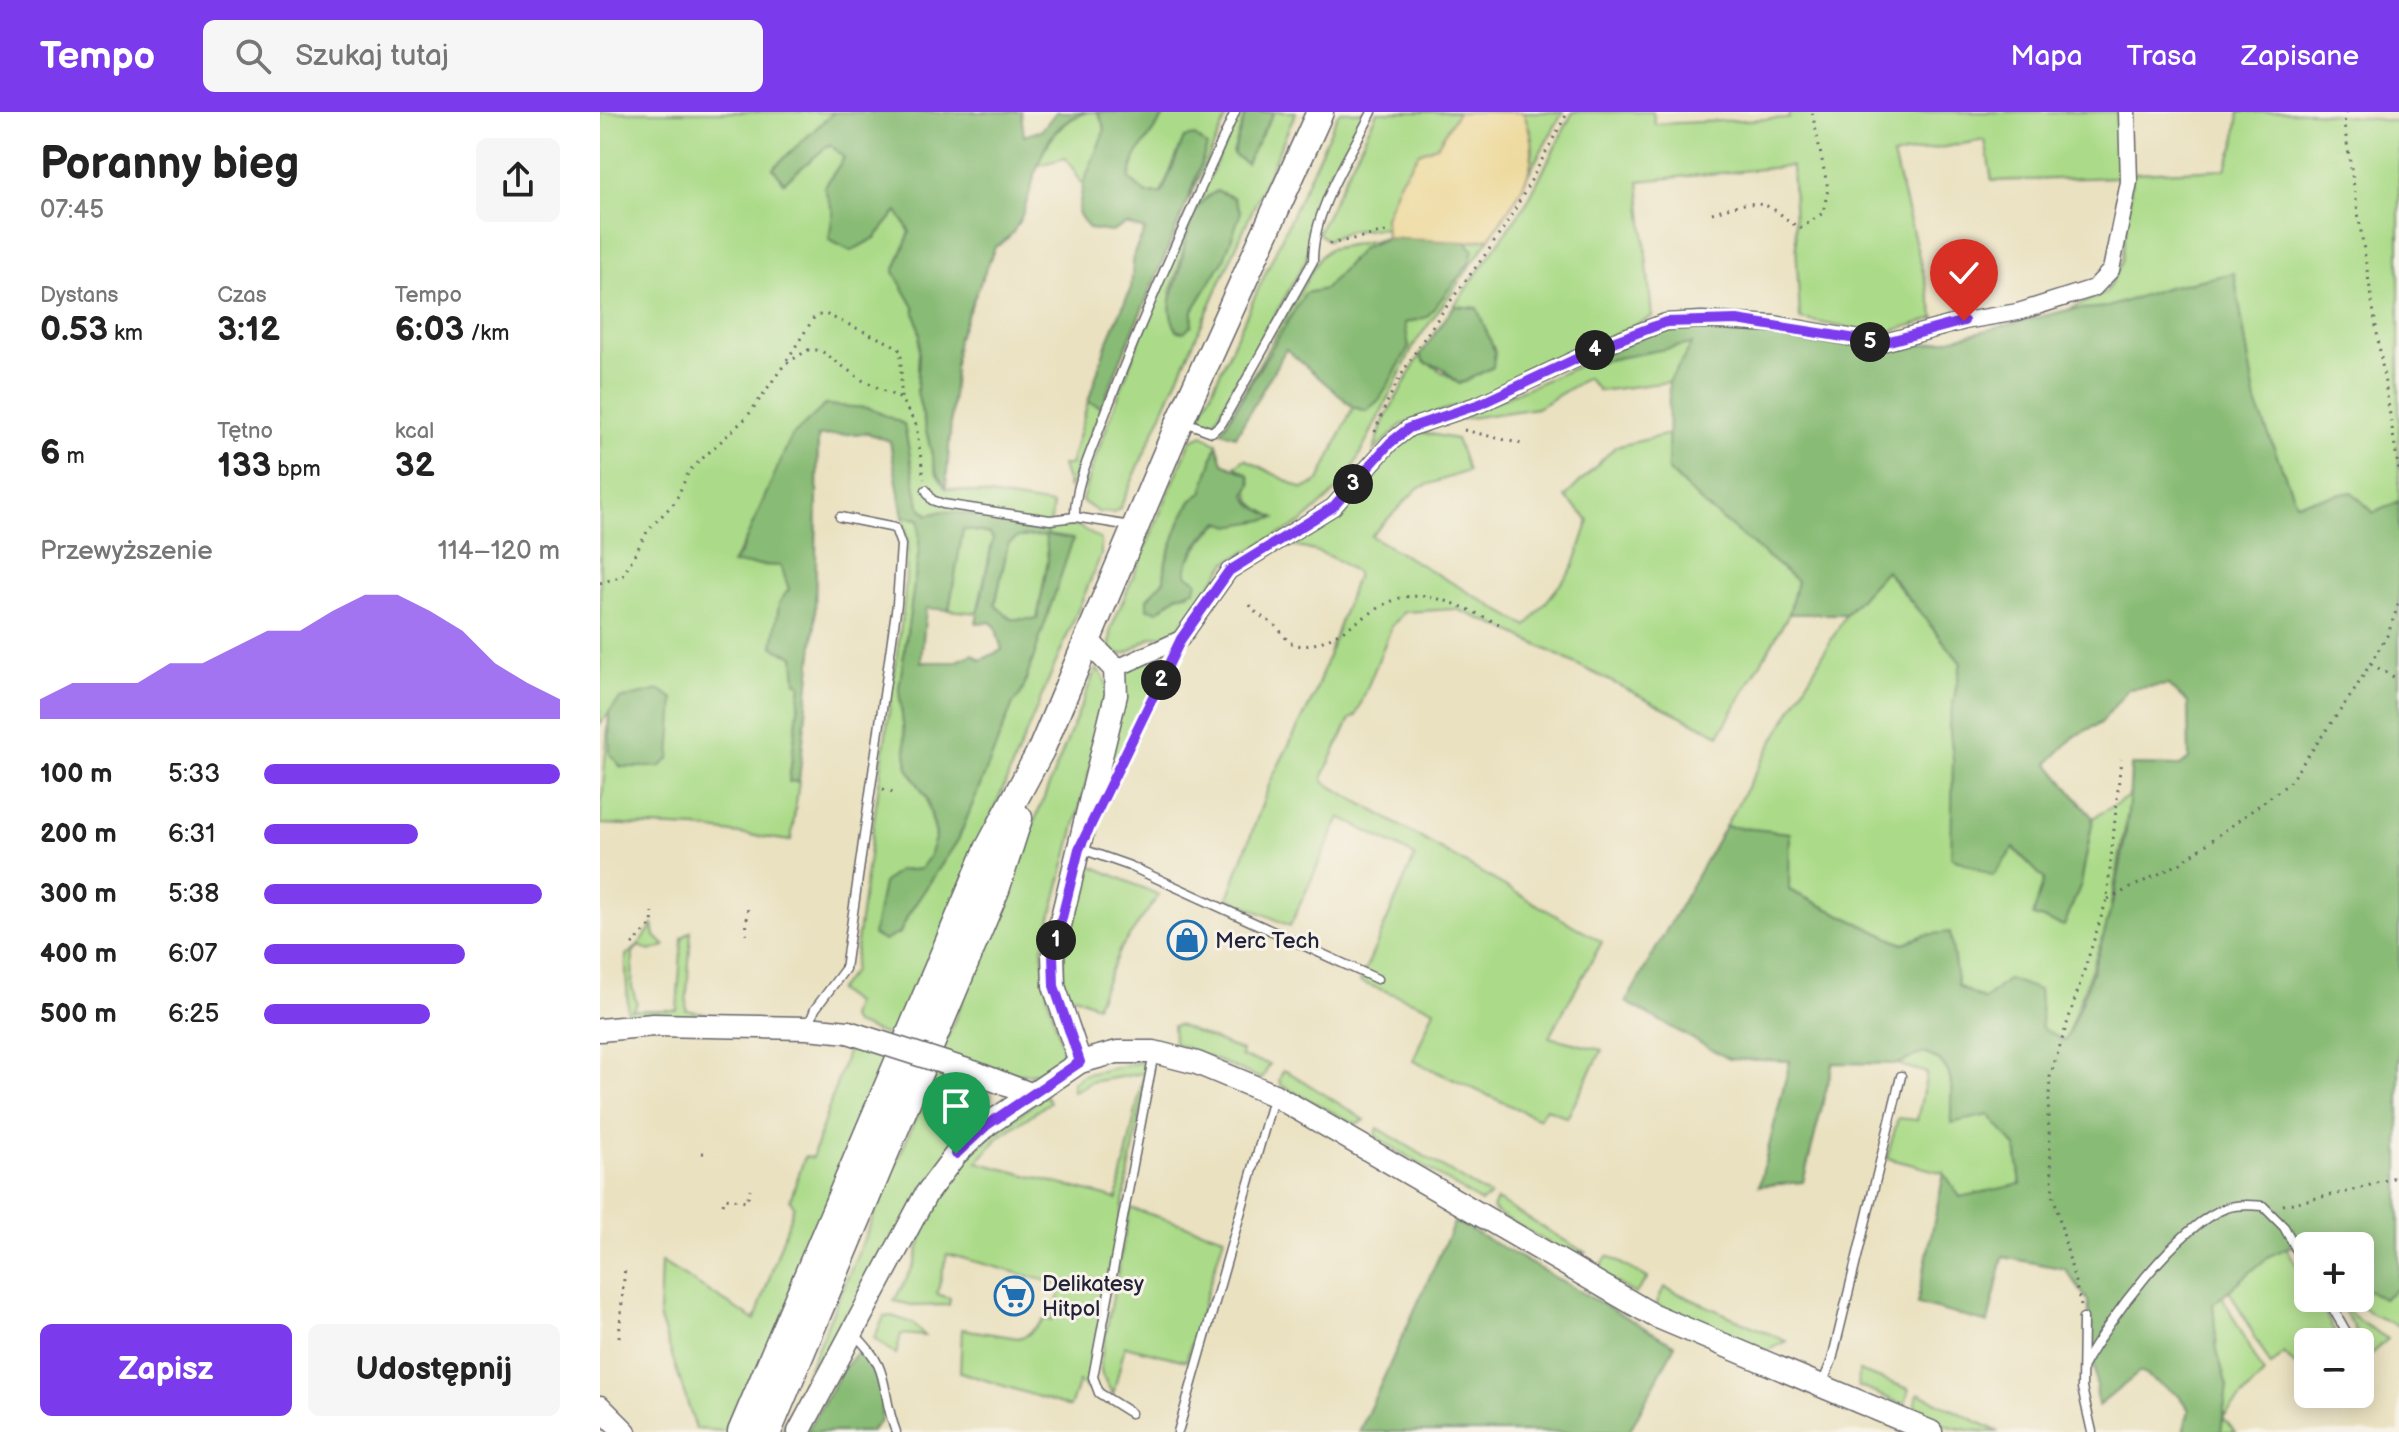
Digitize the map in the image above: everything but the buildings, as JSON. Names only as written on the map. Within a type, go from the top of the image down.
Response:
[{"type":"main road","points":[[768,1432],[996,890],[1041,750],[1087,640],[1180,421],[1320,112]]},
{"type":"main road","points":[[741,1432],[988,849],[1041,750]]},
{"type":"street","points":[[1115,669],[1181,639],[1229,571],[1333,507],[1390,443],[1409,428],[1480,404],[1610,343],[1666,322],[1749,322],[1882,343],[1964,321],[2018,312],[2094,288],[2111,270],[2129,182],[2127,112]]},
{"type":"street","points":[[1080,1062],[1054,986],[1053,954],[1112,720],[1115,669],[1087,640]]},
{"type":"street","points":[[600,1030],[653,1025],[807,1028],[848,1032],[976,1073],[1033,1095]]},
{"type":"street","points":[[799,1432],[926,1194],[956,1154],[987,1125],[1080,1062],[1117,1052],[1154,1052],[1197,1063],[1274,1095],[1653,1315],[1931,1432]]},
{"type":"street","points":[[600,1407],[625,1432]]},
{"type":"lane","points":[[1075,517],[1074,504],[1090,454],[1136,335],[1235,112]]},
{"type":"lane","points":[[1180,421],[1212,432],[1222,423],[1313,256],[1319,221],[1372,112]]},
{"type":"lane","points":[[926,490],[932,500],[943,504],[1050,520],[1075,517],[1136,527]]},
{"type":"lane","points":[[807,1028],[819,1002],[845,969],[897,604],[901,545],[895,528],[840,517]]},
{"type":"lane","points":[[1181,639],[1079,849],[1130,866],[1377,979]]},
{"type":"lane","points":[[1131,1413],[1099,1393],[1093,1377],[1154,1052]]},
{"type":"lane","points":[[1821,1387],[1836,1345],[1901,1076]]},
{"type":"lane","points":[[1178,1432],[1274,1095]]},
{"type":"lane","points":[[2083,1366],[2105,1326],[2199,1224],[2229,1207],[2263,1206],[2284,1227],[2294,1245]]},
{"type":"lane","points":[[2083,1318],[2082,1388],[2092,1432]]},
{"type":"lane","points":[[853,1333],[873,1351],[885,1376],[889,1413],[896,1432]]},
{"type":"path","points":[[1373,438],[1382,411],[1413,358],[1462,283],[1486,254],[1568,112]]},
{"type":"path","points":[[1712,213],[1740,203],[1768,206],[1786,222],[1801,228],[1823,213],[1828,189],[1812,112]]},
{"type":"path","points":[[2346,112],[2344,124],[2399,472]]},
{"type":"path","points":[[1313,256],[1328,244],[1386,232]]},
{"type":"path","points":[[600,583],[623,576],[631,567],[648,530],[675,502],[689,471],[747,417],[815,316],[825,314],[901,351],[901,399],[916,425],[926,490]]},
{"type":"path","points":[[784,365],[796,354],[820,350],[862,380],[901,399]]},
{"type":"path","points":[[1429,421],[1526,445]]},
{"type":"path","points":[[1250,605],[1256,615],[1278,627],[1289,641],[1299,645],[1317,643],[1347,629],[1373,610],[1401,598],[1431,597],[1499,624]]},
{"type":"path","points":[[2107,899],[2181,863],[2288,784],[2371,664],[2388,634],[2399,603]]},
{"type":"path","points":[[2371,664],[2399,680]]},
{"type":"path","points":[[2083,1318],[2053,1193],[2048,1116],[2050,1077],[2107,899],[2121,759]]},
{"type":"path","points":[[886,790],[896,793]]},
{"type":"path","points":[[746,935],[748,906]]},
{"type":"path","points":[[632,945],[652,924],[653,912]]},
{"type":"path","points":[[702,1153],[709,1154]]},
{"type":"path","points":[[2263,1206],[2351,1191],[2399,1176]]},
{"type":"path","points":[[723,1204],[725,1198],[747,1201],[750,1189]]},
{"type":"path","points":[[619,1337],[625,1267]]},
{"type":"green space","points":[[600,112],[834,112],[773,168],[784,182],[830,144],[844,158],[825,187],[833,212],[875,238],[897,210],[910,232],[894,272],[914,307],[920,334],[917,392],[936,472],[945,488],[1053,505],[1050,526],[1078,526],[1101,540],[1101,555],[898,1039],[854,1024],[850,1018],[854,1003],[837,991],[853,971],[904,604],[908,544],[903,517],[919,519],[919,550],[899,689],[908,768],[927,799],[936,835],[929,857],[920,870],[898,871],[900,933],[908,915],[958,840],[1013,704],[1022,692],[1072,539],[1047,536],[1048,560],[1037,620],[1011,619],[995,606],[1008,544],[1018,537],[1046,535],[928,515],[919,505],[904,424],[825,405],[732,563],[781,566],[789,589],[783,652],[794,656],[796,681],[801,685],[789,782],[799,781],[791,841],[696,828],[600,824],[609,713],[600,724]]},
{"type":"green space","points":[[834,112],[1021,112],[1024,136],[1042,130],[1056,112],[1087,112],[1066,122],[1051,138],[1041,157],[1020,219],[1010,235],[995,247],[957,340],[946,488],[936,472],[917,392],[920,334],[914,307],[894,272],[910,232],[897,211],[875,238],[851,251],[829,240],[833,212],[824,187],[844,158],[830,144],[784,182],[773,168]]},
{"type":"green space","points":[[1087,112],[1098,112],[1105,129],[1083,185],[1066,158],[1035,166],[1062,127]]},
{"type":"green space","points":[[1098,112],[1167,112],[1135,157],[1129,179],[1147,194],[1162,193],[1184,138],[1195,136],[1207,146],[1102,407],[1088,402],[1106,345],[1131,288],[1134,253],[1145,230],[1126,224],[1111,232],[1089,229],[1078,213],[1083,185],[1105,129]]},
{"type":"green space","points":[[1167,112],[1229,112],[1189,200],[1207,146],[1184,138],[1161,193],[1147,194],[1129,179],[1135,157]]},
{"type":"green space","points":[[1239,112],[1246,112],[1233,153],[1246,163],[1274,112],[1296,112],[1120,508],[1113,513],[1098,512],[1082,501],[1089,475],[1150,311],[1193,215],[1170,292],[1192,324],[1193,310],[1224,259],[1240,212],[1233,197],[1217,191],[1196,207]]},
{"type":"green space","points":[[1246,112],[1274,112],[1246,163],[1233,154]]},
{"type":"green space","points":[[1339,112],[1365,112],[1313,218],[1306,260],[1215,421],[1211,424],[1198,421]]},
{"type":"green space","points":[[1377,112],[1458,112],[1437,146],[1419,153],[1399,182],[1385,218],[1385,228],[1349,231],[1327,240],[1318,233]]},
{"type":"green space","points":[[1523,112],[1563,112],[1521,187],[1533,150]]},
{"type":"green space","points":[[1573,112],[1653,112],[1655,124],[1789,118],[1789,112],[2117,112],[2117,177],[1992,181],[1985,140],[1893,156],[1935,318],[1882,334],[1800,319],[1792,166],[1639,181],[1652,317],[1487,395],[1401,425],[1373,452],[1384,420],[1420,355],[1459,384],[1493,367],[1477,308],[1454,306],[1527,202]]},
{"type":"green space","points":[[2239,112],[2314,112],[2399,122],[2399,501],[2374,513],[2351,492],[2296,503],[2256,403],[2234,273],[2168,287],[2108,308],[2068,310],[2106,293],[2122,262],[2133,173],[2225,169],[2235,144]]},
{"type":"green space","points":[[1217,191],[1233,197],[1241,212],[1224,259],[1193,310],[1192,324],[1184,332],[1177,331],[1170,303],[1188,230],[1200,203]]},
{"type":"green space","points":[[1386,238],[1362,248],[1325,289],[1305,294],[1221,432],[1319,258],[1329,249]]},
{"type":"green space","points":[[1386,238],[1466,242],[1473,250],[1470,262],[1427,317],[1405,323],[1409,347],[1380,399],[1366,411],[1353,407],[1286,349],[1236,436],[1221,432],[1305,293],[1325,289],[1362,248]]},
{"type":"green space","points":[[1490,238],[1414,345],[1347,481],[1301,523],[1227,562],[1174,634],[1153,637],[1127,653],[1116,653],[1110,649],[1111,629],[1191,440],[1203,435],[1217,444],[1202,493],[1191,501],[1166,561],[1164,580],[1147,599],[1158,611],[1178,595],[1189,594],[1186,564],[1214,528],[1229,521],[1274,517],[1252,502],[1249,475],[1235,466],[1245,459],[1303,489],[1319,481],[1353,407],[1366,411],[1380,399],[1409,347],[1404,322],[1473,250],[1466,242]]},
{"type":"green space","points":[[2234,273],[2256,403],[2296,503],[2352,492],[2374,513],[2399,501],[2399,1287],[2383,1299],[2374,1294],[2374,1232],[2294,1232],[2294,1247],[2269,1256],[2213,1304],[2217,1351],[2227,1386],[2221,1432],[2183,1432],[2189,1410],[2179,1396],[2140,1372],[2098,1406],[2088,1301],[2065,1269],[2003,1257],[1988,1323],[1917,1304],[1944,1173],[1960,1197],[2021,1184],[2016,1147],[1989,1115],[1951,1123],[1950,1080],[1943,1064],[1935,1058],[1923,1053],[1897,1064],[1833,1063],[1803,1182],[1759,1186],[1790,1061],[1729,1059],[1626,1002],[1725,826],[1790,833],[1789,890],[1902,944],[1924,935],[1950,932],[1958,986],[1984,1000],[2008,979],[2039,990],[2042,1028],[2065,1041],[2091,976],[2112,906],[2125,836],[2131,765],[2180,766],[2189,759],[2188,703],[2168,685],[2128,689],[2101,723],[2075,736],[2048,763],[2093,818],[2081,884],[2064,926],[2033,916],[2044,879],[2014,848],[1993,876],[1951,857],[1953,757],[1949,724],[1961,663],[1886,570],[1846,614],[1789,614],[1797,581],[1701,502],[1668,470],[1669,382],[1692,344],[1581,365],[1659,329],[1756,328],[1892,348],[1930,344],[2068,310],[2108,307],[2168,287]]},
{"type":"green space","points":[[1454,306],[1477,308],[1495,352],[1493,367],[1459,384],[1442,368],[1425,363],[1420,355]]},
{"type":"green space","points":[[1693,343],[1669,382],[1599,391],[1587,378],[1537,408],[1449,421],[1581,365]]},
{"type":"green space","points":[[1088,402],[1102,407],[1069,488],[1062,465],[1070,465]]},
{"type":"green space","points":[[825,405],[869,408],[904,424],[919,505],[928,515],[942,511],[1050,526],[1047,535],[1073,539],[1022,692],[1013,704],[958,840],[908,915],[900,933],[884,941],[873,935],[883,883],[898,871],[920,869],[929,857],[936,835],[927,799],[908,768],[899,689],[919,550],[919,519],[903,517],[890,441],[867,433],[818,436],[815,625],[799,781],[789,782],[801,685],[796,682],[794,656],[773,647],[779,603],[789,589],[781,566],[732,564],[740,553],[791,437]],"holes":[[[963,529],[990,534],[993,539],[976,623],[990,622],[995,626],[1002,650],[981,660],[973,654],[955,662],[921,662],[926,608],[949,610]],[[1046,536],[1048,561],[1037,619],[1011,619],[995,605],[1008,544],[1018,537]]]},
{"type":"green space","points":[[1419,432],[1456,439],[1468,471],[1418,488],[1371,536],[1527,626],[1573,568],[1589,520],[1565,497],[1615,447],[1669,434],[1668,470],[1701,502],[1797,581],[1789,614],[1719,735],[1505,629],[1456,609],[1404,612],[1392,626],[1356,716],[1350,719],[1323,776],[1324,782],[1602,942],[1549,1037],[1602,1050],[1567,1118],[1546,1108],[1539,1119],[1413,1061],[1434,1009],[1360,982],[1415,856],[1340,817],[1290,926],[1228,898],[1271,780],[1314,696],[1357,574],[1323,554],[1284,545],[1335,513],[1402,442]]},
{"type":"green space","points":[[1217,444],[1223,463],[1249,475],[1251,484],[1246,495],[1252,505],[1276,518],[1230,526],[1220,522],[1214,526],[1189,560],[1186,574],[1197,581],[1195,590],[1178,595],[1158,611],[1147,609],[1147,599],[1164,580],[1166,561],[1181,520],[1191,501],[1202,493]]},
{"type":"green space","points":[[963,529],[990,534],[993,539],[977,613],[949,610]]},
{"type":"green space","points":[[1885,570],[1961,663],[1949,724],[1953,757],[2013,848],[2045,879],[2081,884],[2093,818],[2131,795],[2107,926],[2065,1041],[1958,986],[1924,935],[1903,944],[1789,890],[1725,826],[1846,614]]},
{"type":"green space","points":[[1160,654],[1165,659],[1101,799],[1124,676],[1134,665]]},
{"type":"green space","points":[[1096,669],[1102,674],[1107,688],[1106,704],[1042,951],[1048,997],[1062,1046],[1061,1059],[1049,1069],[1020,1074],[987,1068],[941,1053]]},
{"type":"green space","points":[[660,690],[674,699],[670,758],[660,767],[621,767],[610,754],[609,712],[620,699]]},
{"type":"green space","points":[[1090,865],[1159,895],[1120,949],[1096,1005],[1062,991],[1064,945]]},
{"type":"green space","points":[[653,925],[655,936],[665,946],[650,951],[639,946],[633,952],[632,987],[637,1004],[631,1010],[677,1010],[682,938],[691,931],[686,1010],[715,1015],[687,1019],[638,1014],[634,1019],[627,1013],[626,955],[636,948]]},
{"type":"green space","points":[[1178,1025],[1242,1051],[1241,1057],[1270,1064],[1262,1079],[1174,1043],[1173,1026]]},
{"type":"green space","points":[[844,1043],[890,1058],[736,1432],[696,1429],[659,1316],[661,1262],[755,1320],[794,1206],[790,1200],[805,1156],[812,1158],[848,1049],[843,1048]]},
{"type":"green space","points":[[1923,1053],[1942,1064],[1947,1071],[1951,1089],[1951,1122],[1989,1115],[2016,1147],[2021,1185],[1960,1197],[1944,1173],[1887,1158],[1898,1118],[1917,1120],[1927,1073],[1897,1064]]},
{"type":"green space","points":[[1145,1061],[1149,1064],[1148,1073],[1087,1389],[1079,1381],[1070,1407],[960,1372],[962,1329],[1018,1338],[1027,1335],[1045,1319],[1052,1320],[1062,1285],[947,1254],[937,1294],[950,1298],[949,1305],[916,1306],[894,1301],[915,1263],[927,1218],[925,1214],[962,1159],[1045,1095],[1050,1102],[999,1137],[977,1162],[1117,1199],[1144,1073],[1091,1082],[1073,1092],[1072,1083],[1082,1075]]},
{"type":"green space","points":[[1283,1070],[1365,1120],[1355,1124],[1282,1086],[1279,1081]]},
{"type":"green space","points":[[935,1073],[991,1094],[990,1106],[785,1431],[783,1428]]},
{"type":"green space","points":[[1378,1128],[1490,1196],[1481,1202],[1375,1136]]},
{"type":"green space","points":[[1497,1200],[1586,1252],[1574,1258],[1497,1213],[1493,1208]]},
{"type":"green space","points":[[1130,1208],[1224,1237],[1186,1361],[1125,1346],[1113,1395],[1102,1375],[1100,1364]]},
{"type":"green space","points":[[1455,1221],[1675,1345],[1629,1432],[1359,1432]]},
{"type":"green space","points":[[2286,1248],[2294,1261],[2294,1312],[2324,1312],[2333,1328],[2294,1328],[2294,1364],[2284,1353],[2271,1366],[2229,1290],[2269,1256]]},
{"type":"green space","points":[[1607,1256],[1648,1278],[1635,1294],[1603,1275],[1600,1269]]},
{"type":"green space","points":[[1664,1287],[1786,1341],[1766,1352],[1656,1305]]},
{"type":"green space","points":[[2399,1287],[2399,1326],[2369,1312],[2374,1312],[2374,1294],[2383,1299]]},
{"type":"green space","points":[[2222,1296],[2264,1374],[2223,1417],[2235,1432],[2221,1432],[2227,1386],[2217,1351],[2213,1304]]},
{"type":"green space","points":[[2345,1312],[2350,1312],[2370,1328],[2354,1328]]},
{"type":"green space","points":[[892,1316],[913,1323],[925,1336],[901,1334],[896,1355],[874,1338],[884,1317]]},
{"type":"green space","points":[[2374,1330],[2388,1339],[2374,1351]]},
{"type":"green space","points":[[857,1353],[871,1358],[882,1395],[881,1420],[870,1432],[806,1432],[843,1369]]},
{"type":"green space","points":[[1859,1371],[1909,1389],[1906,1401],[1902,1404],[1858,1386]]},
{"type":"green space","points":[[1918,1393],[1999,1432],[1965,1430],[1933,1420],[1915,1407]]},
{"type":"sand","points":[[1458,112],[1523,112],[1532,149],[1531,164],[1520,192],[1490,238],[1466,242],[1386,238],[1385,218],[1399,182],[1419,153],[1437,146]]},
{"type":"place","name":"Merc Tech","points":[[1187,940]]},
{"type":"place","name":"Delikatesy Hitpol","points":[[1014,1296]]},
{"type":"route","points":[[956,1154],[987,1125],[1080,1062],[1054,986],[1053,954],[1079,849],[1181,639],[1229,571],[1333,507],[1390,443],[1409,428],[1480,404],[1610,343],[1666,322],[1737,320],[1882,343],[1964,321]]}]
